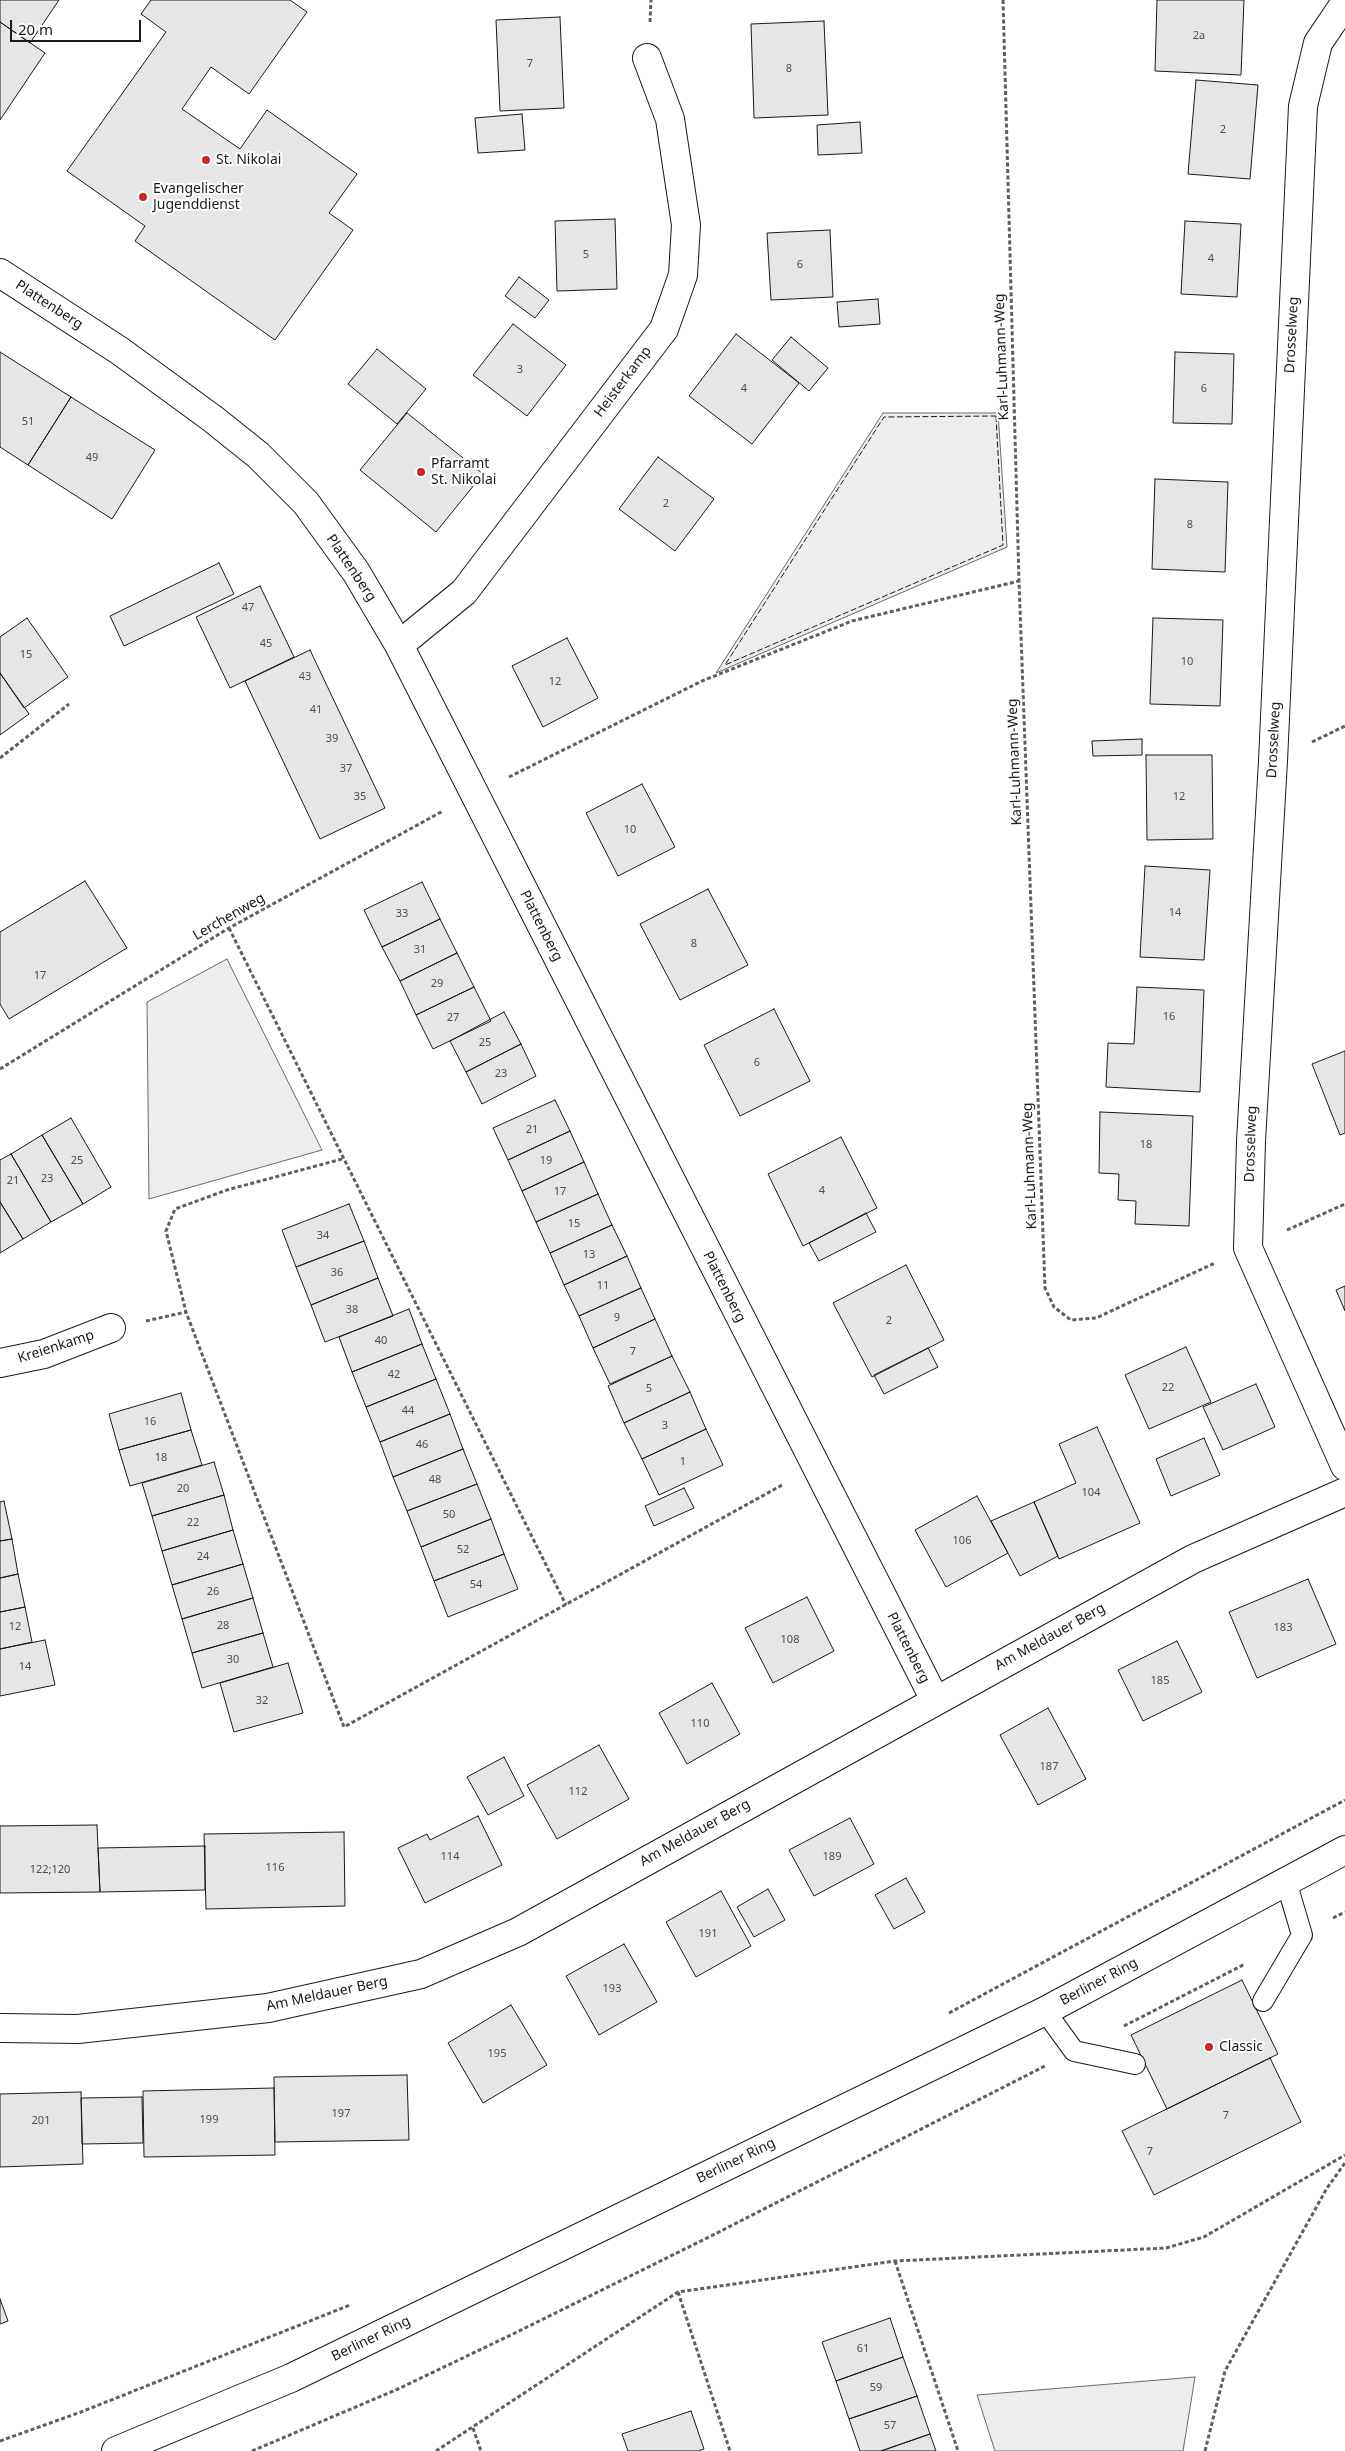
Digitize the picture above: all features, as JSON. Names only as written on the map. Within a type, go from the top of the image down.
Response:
[{"type":"street","name":"Drosselweg","points":[[1345,3],[1318,43],[1303,106],[1274,751],[1251,1141],[1248,1248],[1345,1466]]},
{"type":"street","name":"Heisterkamp","points":[[399,645],[464,592],[664,328],[683,275],[686,225],[670,119],[648,58]]},
{"type":"street","name":"Plattenberg","points":[[0,272],[120,351],[213,418],[258,455],[306,503],[356,572],[399,645],[935,1700]]},
{"type":"street","name":"Kreienkamp","points":[[0,1364],[44,1354],[111,1328]]},
{"type":"street","name":"Am Meldauer Berg","points":[[0,2028],[78,2029],[268,2008],[422,1974],[518,1932],[1192,1558],[1345,1492]]},
{"type":"street","name":"Berliner Ring","points":[[116,2451],[291,2378],[1045,2011],[1345,1850]]},
{"type":"lane","points":[[1263,2001],[1302,1935],[1286,1881]]},
{"type":"lane","points":[[1045,2011],[1074,2051],[1135,2064]]},
{"type":"path","name":"Karl-Luhmann-Weg","points":[[1003,0],[1019,581],[1046,1288],[1054,1307],[1071,1320],[1096,1318],[1345,1204]]},
{"type":"path","name":"Lerchenweg","points":[[0,1069],[229,928],[475,794],[702,680],[852,621],[1019,581]]},
{"type":"path","points":[[0,758],[70,704]]},
{"type":"path","points":[[229,928],[342,1159],[566,1605]]},
{"type":"path","points":[[342,1159],[227,1190],[175,1209],[166,1231],[186,1312],[344,1728],[815,1467]]},
{"type":"path","points":[[946,2015],[1345,1800]]},
{"type":"path","points":[[1302,1935],[1345,1912]]},
{"type":"path","points":[[252,2451],[398,2389],[524,2328],[709,2237],[1249,1962]]},
{"type":"path","points":[[436,2451],[678,2292],[894,2261],[1166,2248],[1204,2237],[1345,2155]]},
{"type":"path","points":[[1205,2451],[1225,2371],[1326,2188],[1345,2163]]},
{"type":"path","points":[[894,2261],[958,2451]]},
{"type":"path","points":[[678,2292],[730,2451]]},
{"type":"path","points":[[0,2441],[90,2408],[352,2304]]},
{"type":"path","points":[[473,2428],[481,2451]]},
{"type":"shaded area","points":[[883,413],[998,413],[1007,547],[716,673]]},
{"type":"shaded area","points":[[227,959],[322,1150],[149,1199],[147,1002]]},
{"type":"shaded area","points":[[1195,2377],[1183,2451],[995,2451],[977,2395]]},
{"type":"building","points":[[0,0],[59,0],[30,43],[0,22]]},
{"type":"building","name":"St. Nikolai","points":[[151,0],[290,0],[307,12],[249,94],[211,67],[182,109],[240,149],[267,110],[357,174],[329,213],[353,230],[275,340],[135,241],[145,226],[67,171],[166,32],[141,14]]},
{"type":"building","points":[[1157,0],[1244,0],[1241,75],[1155,71]]},
{"type":"building","points":[[560,17],[564,108],[500,111],[496,20]]},
{"type":"building","points":[[824,21],[828,115],[754,118],[751,24]]},
{"type":"building","points":[[0,22],[45,53],[0,120]]},
{"type":"building","points":[[1196,80],[1258,85],[1250,179],[1188,174]]},
{"type":"building","points":[[522,114],[525,150],[478,153],[475,118]]},
{"type":"building","points":[[860,122],[862,153],[818,155],[817,125]]},
{"type":"building","points":[[615,219],[617,289],[557,291],[555,221]]},
{"type":"building","points":[[1185,221],[1241,224],[1237,297],[1181,294]]},
{"type":"building","points":[[830,230],[833,297],[771,300],[767,233]]},
{"type":"building","points":[[519,277],[549,300],[535,318],[505,296]]},
{"type":"building","points":[[878,299],[880,324],[839,327],[837,302]]},
{"type":"building","points":[[513,324],[566,365],[527,416],[473,375]]},
{"type":"building","points":[[736,334],[799,383],[752,444],[689,396]]},
{"type":"building","points":[[791,337],[828,368],[809,391],[772,360]]},
{"type":"building","points":[[377,349],[426,389],[397,424],[348,384]]},
{"type":"building","points":[[0,352],[71,397],[28,465],[0,447]]},
{"type":"building","points":[[1175,352],[1234,354],[1232,424],[1173,423]]},
{"type":"building","points":[[71,397],[155,450],[112,519],[28,465]]},
{"type":"building","name":"Pfarramt St. Nikolai","points":[[407,413],[483,474],[436,532],[360,470]]},
{"type":"building","points":[[658,457],[714,499],[675,551],[619,509]]},
{"type":"building","points":[[1155,479],[1228,482],[1225,572],[1152,569]]},
{"type":"building","points":[[219,563],[234,594],[124,646],[110,616]]},
{"type":"building","points":[[260,586],[294,657],[230,688],[196,617]]},
{"type":"building","points":[[27,618],[68,677],[24,708],[0,673],[0,637]]},
{"type":"building","points":[[1153,618],[1223,620],[1220,706],[1150,704]]},
{"type":"building","points":[[567,638],[598,698],[543,727],[512,666]]},
{"type":"building","points":[[310,650],[385,808],[320,839],[245,681]]},
{"type":"building","points":[[0,673],[29,714],[0,735]]},
{"type":"building","points":[[1142,739],[1142,755],[1093,756],[1092,741]]},
{"type":"building","points":[[1146,755],[1212,755],[1213,839],[1147,840]]},
{"type":"building","points":[[642,784],[675,847],[618,876],[586,813]]},
{"type":"building","points":[[1145,866],[1210,870],[1204,960],[1140,957]]},
{"type":"building","points":[[85,881],[127,948],[9,1019],[0,1004],[0,932]]},
{"type":"building","points":[[422,882],[440,919],[382,947],[364,910]]},
{"type":"building","points":[[708,889],[748,965],[680,1000],[640,924]]},
{"type":"building","points":[[440,919],[457,953],[400,981],[382,947]]},
{"type":"building","points":[[457,953],[474,987],[416,1015],[400,981]]},
{"type":"building","points":[[474,987],[491,1021],[433,1049],[416,1015]]},
{"type":"building","points":[[1137,987],[1204,990],[1200,1092],[1106,1087],[1108,1043],[1134,1044]]},
{"type":"building","points":[[774,1009],[810,1081],[740,1116],[704,1045]]},
{"type":"building","points":[[504,1012],[521,1044],[466,1072],[450,1041]]},
{"type":"building","points":[[521,1044],[536,1076],[482,1104],[466,1072]]},
{"type":"building","points":[[1345,1051],[1345,1133],[1340,1135],[1312,1064]]},
{"type":"building","points":[[555,1100],[570,1131],[508,1160],[493,1128]]},
{"type":"building","points":[[1100,1112],[1193,1116],[1189,1226],[1135,1224],[1136,1201],[1118,1200],[1119,1174],[1099,1173]]},
{"type":"building","points":[[71,1118],[111,1187],[83,1204],[42,1135]]},
{"type":"building","points":[[570,1131],[584,1162],[522,1191],[508,1160]]},
{"type":"building","points":[[42,1135],[83,1204],[51,1222],[11,1154]]},
{"type":"building","points":[[841,1137],[877,1208],[803,1246],[768,1174]]},
{"type":"building","points":[[11,1154],[51,1222],[23,1239],[0,1202],[0,1160]]},
{"type":"building","points":[[584,1162],[598,1194],[536,1222],[522,1191]]},
{"type":"building","points":[[598,1194],[612,1225],[550,1253],[536,1222]]},
{"type":"building","points":[[0,1202],[23,1239],[0,1253]]},
{"type":"building","points":[[349,1204],[364,1241],[296,1267],[282,1230]]},
{"type":"building","points":[[866,1213],[876,1232],[819,1261],[809,1243]]},
{"type":"building","points":[[612,1225],[627,1256],[564,1285],[550,1253]]},
{"type":"building","points":[[364,1241],[378,1278],[311,1305],[296,1267]]},
{"type":"building","points":[[627,1256],[641,1288],[579,1316],[564,1285]]},
{"type":"building","points":[[906,1265],[944,1340],[872,1377],[833,1303]]},
{"type":"building","points":[[378,1278],[393,1316],[325,1342],[311,1305]]},
{"type":"building","points":[[1345,1286],[1345,1311],[1336,1290]]},
{"type":"building","points":[[641,1288],[655,1319],[593,1348],[579,1316]]},
{"type":"building","points":[[409,1309],[422,1344],[352,1372],[339,1337]]},
{"type":"building","points":[[655,1319],[672,1356],[610,1384],[593,1348]]},
{"type":"building","points":[[422,1344],[436,1379],[366,1407],[352,1372]]},
{"type":"building","points":[[1186,1347],[1211,1402],[1149,1429],[1125,1375]]},
{"type":"building","points":[[928,1348],[938,1367],[884,1394],[874,1375]]},
{"type":"building","points":[[672,1356],[690,1392],[624,1423],[608,1386]]},
{"type":"building","points":[[436,1379],[450,1414],[380,1442],[366,1407]]},
{"type":"building","points":[[1256,1384],[1275,1427],[1223,1450],[1203,1407]]},
{"type":"building","points":[[690,1392],[706,1429],[642,1459],[624,1423]]},
{"type":"building","points":[[181,1393],[191,1430],[119,1450],[109,1414]]},
{"type":"building","points":[[450,1414],[463,1449],[393,1477],[380,1442]]},
{"type":"building","points":[[1097,1427],[1140,1523],[1059,1559],[1034,1502],[1076,1483],[1059,1444]]},
{"type":"building","points":[[706,1429],[723,1465],[659,1495],[642,1459]]},
{"type":"building","points":[[191,1430],[202,1465],[130,1486],[119,1450]]},
{"type":"building","points":[[1204,1438],[1220,1475],[1171,1496],[1156,1459]]},
{"type":"building","points":[[463,1449],[477,1484],[407,1511],[393,1477]]},
{"type":"building","points":[[214,1462],[224,1495],[152,1516],[142,1483]]},
{"type":"building","points":[[477,1484],[491,1519],[421,1547],[407,1511]]},
{"type":"building","points":[[684,1488],[694,1508],[654,1526],[645,1506]]},
{"type":"building","points":[[224,1495],[233,1530],[162,1551],[152,1516]]},
{"type":"building","points":[[977,1496],[1008,1553],[946,1587],[915,1530]]},
{"type":"building","points":[[4,1501],[12,1539],[0,1541],[0,1502]]},
{"type":"building","points":[[1034,1502],[1058,1556],[1020,1576],[991,1521]]},
{"type":"building","points":[[491,1519],[504,1554],[434,1581],[421,1547]]},
{"type":"building","points":[[233,1530],[243,1564],[172,1585],[162,1551]]},
{"type":"building","points":[[12,1539],[18,1574],[0,1578],[0,1541]]},
{"type":"building","points":[[504,1554],[518,1589],[448,1617],[434,1581]]},
{"type":"building","points":[[243,1564],[253,1598],[182,1619],[172,1585]]},
{"type":"building","points":[[18,1574],[25,1607],[0,1612],[0,1578]]},
{"type":"building","points":[[1308,1579],[1336,1644],[1257,1678],[1229,1612]]},
{"type":"building","points":[[807,1597],[834,1651],[773,1683],[745,1628]]},
{"type":"building","points":[[253,1598],[263,1633],[192,1653],[182,1619]]},
{"type":"building","points":[[25,1607],[32,1642],[0,1649],[0,1612]]},
{"type":"building","points":[[263,1633],[273,1667],[202,1688],[192,1653]]},
{"type":"building","points":[[45,1640],[55,1685],[0,1696],[0,1649]]},
{"type":"building","points":[[1177,1641],[1202,1692],[1143,1721],[1118,1670]]},
{"type":"building","points":[[288,1663],[303,1713],[234,1732],[220,1683]]},
{"type":"building","points":[[712,1683],[740,1734],[687,1764],[659,1713]]},
{"type":"building","points":[[1048,1708],[1086,1779],[1038,1805],[1000,1735]]},
{"type":"building","points":[[599,1745],[629,1799],[557,1839],[527,1785]]},
{"type":"building","points":[[504,1757],[524,1796],[488,1815],[467,1777]]},
{"type":"building","points":[[478,1816],[502,1865],[425,1903],[398,1848],[427,1834],[430,1840]]},
{"type":"building","points":[[850,1818],[874,1864],[814,1896],[789,1850]]},
{"type":"building","points":[[97,1825],[100,1892],[0,1893],[0,1826]]},
{"type":"building","points":[[344,1832],[345,1906],[206,1909],[204,1834]]},
{"type":"building","points":[[205,1846],[205,1890],[100,1892],[98,1848]]},
{"type":"building","points":[[906,1878],[925,1912],[894,1929],[875,1895]]},
{"type":"building","points":[[768,1889],[785,1920],[754,1937],[737,1907]]},
{"type":"building","points":[[721,1891],[751,1946],[696,1977],[666,1922]]},
{"type":"building","points":[[624,1944],[657,2002],[599,2035],[566,1976]]},
{"type":"building","points":[[1242,1980],[1278,2054],[1167,2109],[1131,2035]]},
{"type":"building","points":[[511,2005],[547,2065],[483,2103],[448,2043]]},
{"type":"building","points":[[1270,2058],[1301,2122],[1154,2195],[1122,2131]]},
{"type":"building","points":[[407,2075],[409,2140],[275,2142],[274,2077]]},
{"type":"building","points":[[274,2088],[275,2155],[144,2157],[143,2091]]},
{"type":"building","points":[[81,2092],[83,2164],[0,2167],[0,2094]]},
{"type":"building","points":[[142,2097],[143,2143],[82,2144],[81,2098]]},
{"type":"building","points":[[0,2299],[8,2321],[0,2324]]},
{"type":"building","points":[[890,2318],[903,2357],[836,2381],[822,2342]]},
{"type":"building","points":[[903,2357],[917,2396],[849,2419],[836,2381]]},
{"type":"building","points":[[917,2396],[930,2434],[881,2451],[860,2451],[849,2419]]},
{"type":"building","points":[[691,2411],[704,2449],[698,2451],[628,2451],[622,2434]]},
{"type":"building","points":[[930,2434],[936,2451],[881,2451]]},
{"type":"fence","points":[[996,416],[1003,545],[725,665],[884,417],[996,416]]},
{"type":"place","name":"St. Nikolai","points":[[206,160]]},
{"type":"place","name":"Evangelischer Jugenddienst","points":[[143,197]]},
{"type":"place","name":"Pfarramt St. Nikolai","points":[[421,472]]},
{"type":"place","name":"Classic","points":[[1209,2047]]}]
